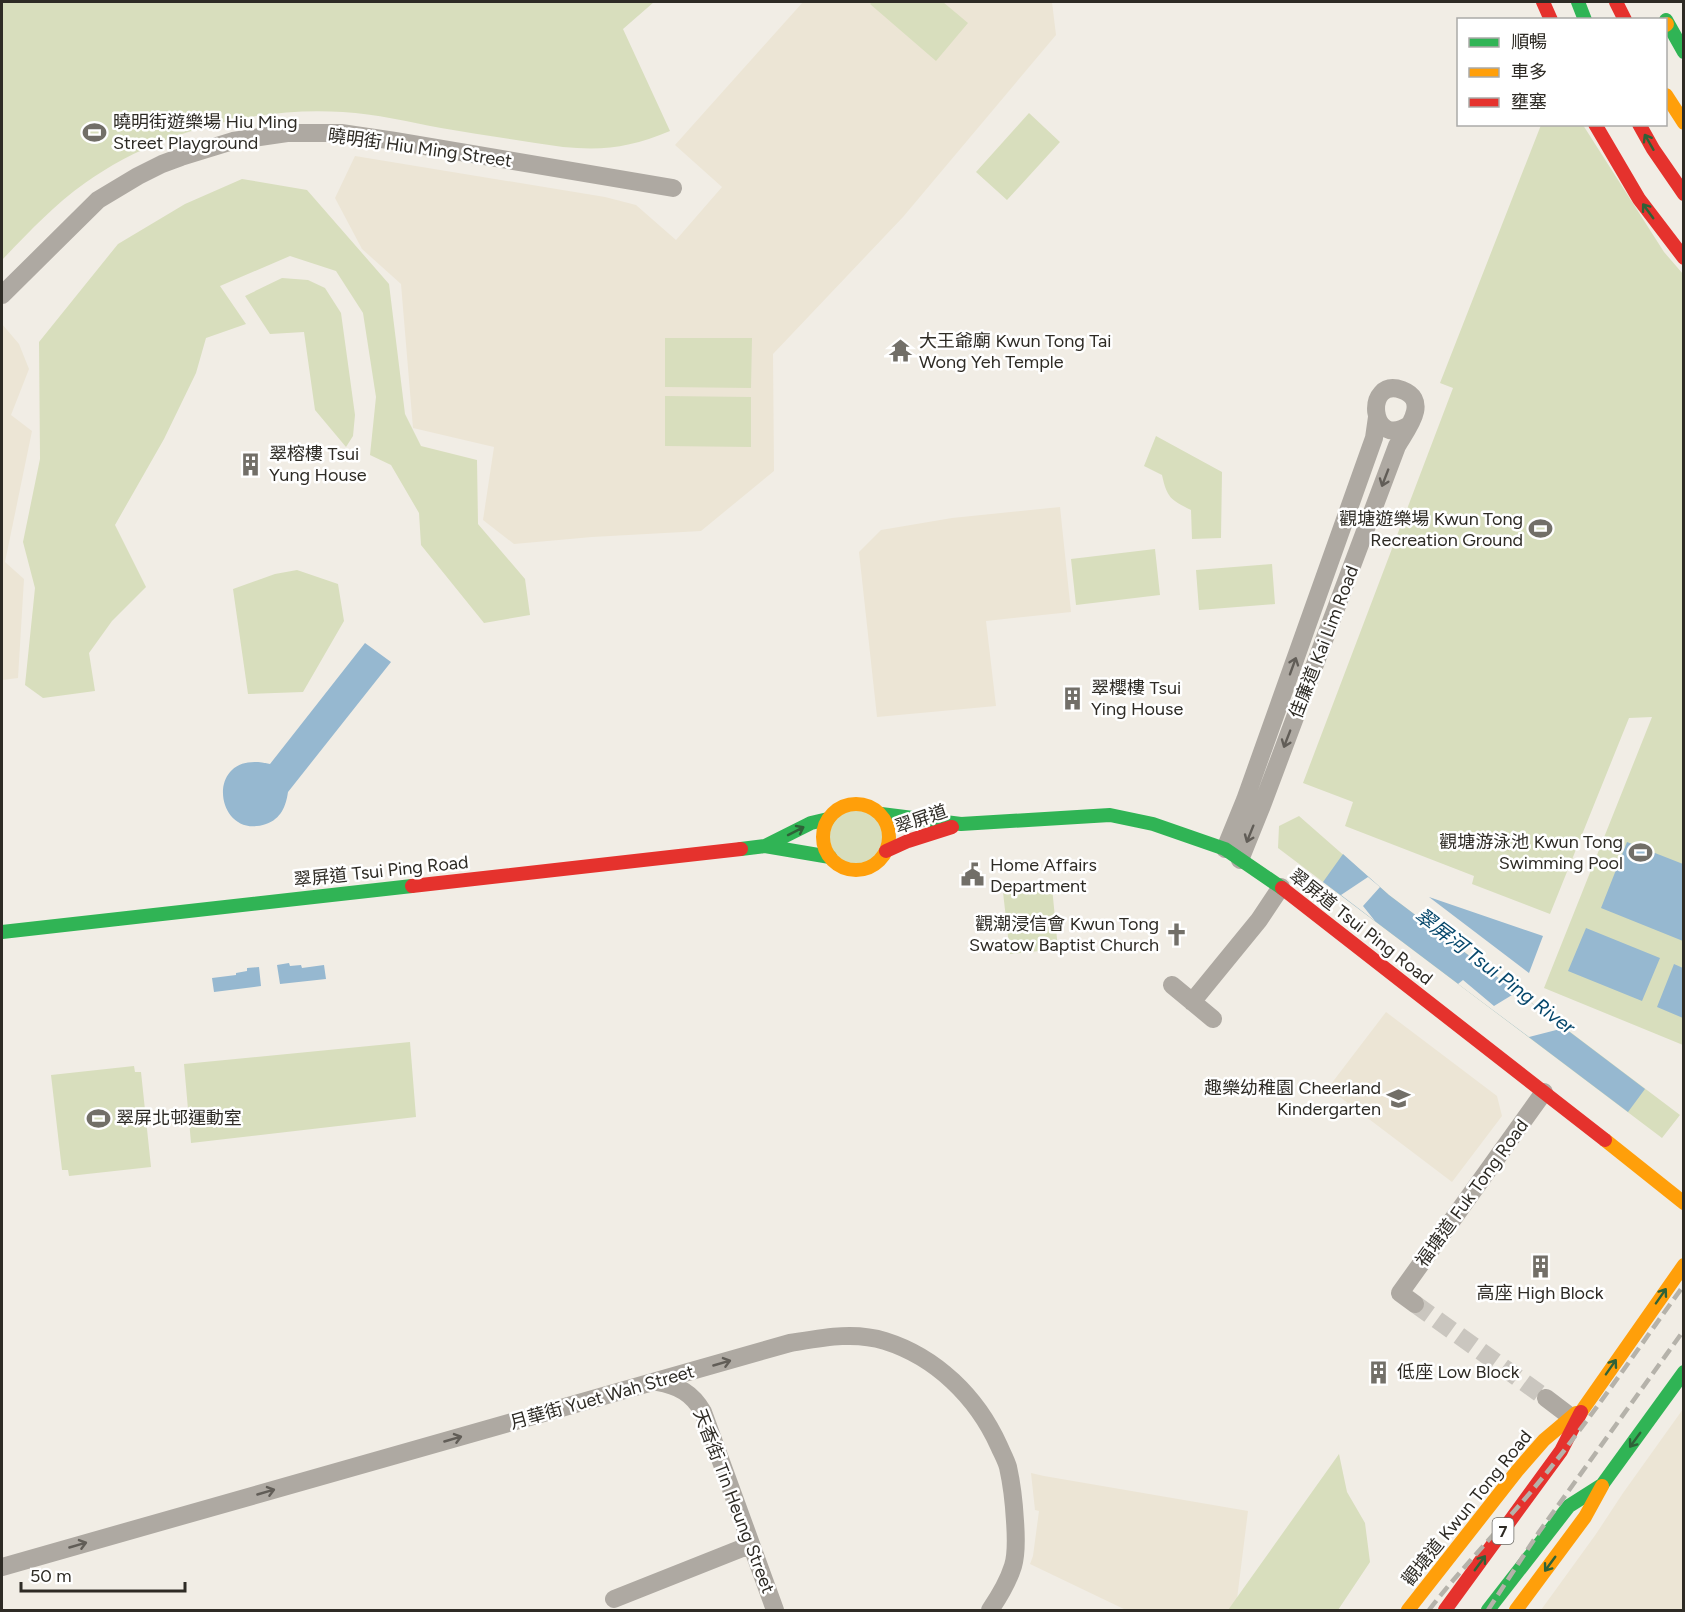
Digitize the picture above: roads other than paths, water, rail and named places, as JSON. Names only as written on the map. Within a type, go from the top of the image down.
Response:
[{"type":"main road","points":[[1543,2],[1550,18]]},
{"type":"main road","points":[[1578,2],[1584,18]]},
{"type":"main road","points":[[1616,2],[1623,18]]},
{"type":"main road","points":[[1667,24],[1683,52]]},
{"type":"main road","points":[[1667,98],[1683,123]]},
{"type":"main road","points":[[1596,126],[1639,199],[1683,258]]},
{"type":"main road","points":[[1640,126],[1683,194]]},
{"type":"main road","points":[[854,803],[864,804],[881,814],[889,832],[889,842],[881,859],[865,869],[846,869],[837,864],[825,849],[823,839],[828,819],[835,811],[854,803]]},
{"type":"main road","name":"翠屏道","points":[[881,814],[961,824]]},
{"type":"main road","name":"翠屏道 Tsui Ping Road","points":[[961,824],[1110,815],[1153,824],[1224,849],[1281,887],[1683,1203]]},
{"type":"main road","points":[[765,846],[811,823],[828,819]]},
{"type":"main road","name":"翠屏道","points":[[886,850],[961,824]]},
{"type":"main road","points":[[765,846],[830,857]]},
{"type":"main road","name":"翠屏道 Tsui Ping Road","points":[[2,932],[765,846]]},
{"type":"main road","name":"觀塘道 Kwun Tong Road","points":[[1445,1611],[1561,1451],[1577,1412],[1683,1265]]},
{"type":"main road","name":"7","points":[[1488,1611],[1569,1506],[1602,1485],[1683,1372]]},
{"type":"main road","name":"觀塘道 Kwun Tong Road","points":[[1408,1611],[1517,1471],[1544,1440],[1577,1412]]},
{"type":"main road","points":[[1516,1611],[1585,1517],[1602,1485]]},
{"type":"street","name":"曉明街 Hiu Ming Street","points":[[2,295],[98,200],[138,176],[162,165],[233,141],[287,133],[341,133],[673,188]]},
{"type":"street","points":[[1391,389],[1399,389],[1411,395],[1416,414],[1409,424],[1404,428],[1391,430],[1380,423],[1375,410],[1380,396],[1391,389]]},
{"type":"street","name":"佳廉道 Kai Lim Road","points":[[1224,849],[1245,800],[1374,438],[1377,417]]},
{"type":"street","name":"佳廉道 Kai Lim Road","points":[[1240,860],[1397,446],[1409,424]]},
{"type":"street","points":[[1192,1002],[1259,920],[1281,887]]},
{"type":"street","points":[[1172,985],[1213,1019]]},
{"type":"street","name":"福塘道 Fuk Tong Road","points":[[1407,1298],[1544,1092]]},
{"type":"street","name":"月華街 Yuet Wah Street","points":[[2,1567],[790,1344],[833,1336],[858,1336],[883,1340],[906,1348],[929,1362],[953,1381],[976,1406],[993,1433],[1007,1465],[1014,1498],[1016,1533],[1014,1564],[990,1611]]},
{"type":"street","name":"天香街 Tin Heung Street","points":[[656,1382],[670,1384],[685,1391],[696,1400],[703,1412],[775,1611]]},
{"type":"street","points":[[1546,1398],[1577,1412]]},
{"type":"street","points":[[614,1599],[750,1545]]},
{"type":"water","points":[[365,643],[391,662],[288,792],[279,815],[266,824],[248,826],[235,820],[226,808],[223,794],[225,780],[233,769],[248,762],[270,764]]},
{"type":"water","points":[[1627,842],[1683,864],[1683,941],[1601,908]]},
{"type":"water","name":"翠屏河 Tsui Ping River","points":[[1343,854],[1389,895],[1645,1089],[1628,1112],[1323,882]]},
{"type":"water","points":[[1429,897],[1543,936],[1529,973]]},
{"type":"water","points":[[1586,928],[1660,958],[1642,1001],[1568,971]]},
{"type":"water","points":[[289,963],[290,966],[301,965],[302,968],[324,965],[326,979],[280,984],[277,965]]},
{"type":"water","points":[[1674,964],[1683,968],[1683,1018],[1657,1007]]},
{"type":"water","points":[[259,967],[261,986],[214,992],[212,978],[236,975],[236,973],[247,971],[247,968]]},
{"type":"tunnel","points":[[1415,1304],[1546,1398]]},
{"type":"railway","points":[[1429,1610],[1548,1471],[1684,1285]]},
{"type":"railway","points":[[1488,1610],[1539,1532],[1684,1330]]},
{"type":"place","name":"曉明街遊樂場 Hiu Ming Street Playground","points":[[95,132]]},
{"type":"place","name":"大王爺廟 Kwun Tong Tai Wong Yeh Temple","points":[[901,351]]},
{"type":"place","name":"翠榕樓 Tsui Yung House","points":[[251,464]]},
{"type":"place","name":"觀塘遊樂場 Kwun Tong Recreation Ground","points":[[1541,529]]},
{"type":"place","name":"翠櫻樓 Tsui Ying House","points":[[1073,698]]},
{"type":"place","name":"觀塘游泳池 Kwun Tong Swimming Pool","points":[[1641,852]]},
{"type":"place","name":"Home Affairs Department","points":[[972,875]]},
{"type":"place","name":"觀潮浸信會 Kwun Tong Swatow Baptist Church","points":[[1177,934]]},
{"type":"place","name":"趣樂幼稚園 Cheerland Kindergarten","points":[[1399,1098]]},
{"type":"place","name":"翠屏北邨運動室","points":[[98,1118]]},
{"type":"place","name":"高座 High Block","points":[[1540,1267]]},
{"type":"place","name":"低座 Low Block","points":[[1379,1372]]}]
